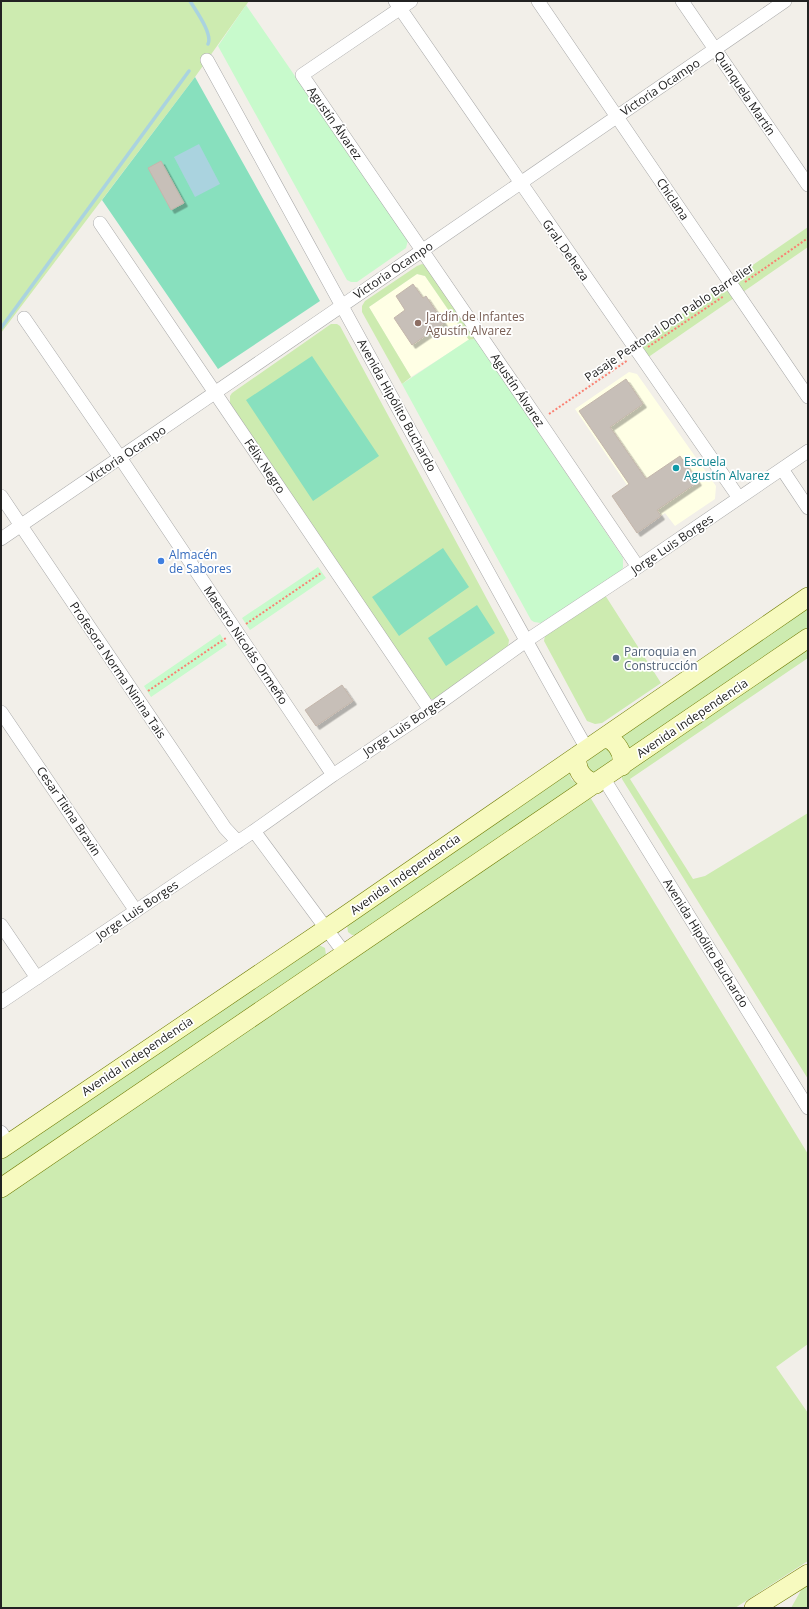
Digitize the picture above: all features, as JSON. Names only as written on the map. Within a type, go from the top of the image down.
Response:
[{"type":"main road","name":"Avenida Independencia","points":[[4,1142],[326,929],[808,597]]},
{"type":"main road","name":"Avenida Independencia","points":[[1,1188],[808,638]]},
{"type":"main road","points":[[605,737],[616,744],[620,750],[623,757],[622,766]]},
{"type":"main road","points":[[582,753],[576,763],[580,775],[584,779],[600,781]]},
{"type":"main road","points":[[754,1608],[808,1574]]},
{"type":"street","points":[[397,5],[411,1]]},
{"type":"street","name":"Chiclana","points":[[538,1],[808,397]]},
{"type":"street","name":"Quinquela Martín","points":[[682,1],[808,185]]},
{"type":"street","name":"Victoria Ocampo","points":[[1,539],[121,459],[342,304],[785,1]]},
{"type":"street","name":"Agustín Álvarez","points":[[397,5],[302,75],[638,568]]},
{"type":"street","name":"Gral. Deheza","points":[[397,5],[738,498]]},
{"type":"street","name":"Avenida Hipólito Buchardo","points":[[207,60],[526,641],[582,753]]},
{"type":"street","name":"Félix Negro","points":[[100,223],[430,710]]},
{"type":"street","name":"Maestro Nicolás Ormeño","points":[[24,318],[121,459],[333,774]]},
{"type":"street","name":"Jorge Luis Borges","points":[[1,1002],[238,842],[333,774],[430,710],[526,641],[638,568],[808,451]]},
{"type":"street","points":[[782,469],[808,508]]},
{"type":"street","name":"Profesora Norma Ninina Tais","points":[[1,496],[225,828],[238,842]]},
{"type":"street","name":"Cesar Titina Bravin","points":[[1,712],[136,911]]},
{"type":"street","name":"Avenida Hipólito Buchardo","points":[[600,781],[808,1108]]},
{"type":"street","points":[[254,831],[345,954]]},
{"type":"street","points":[[1,925],[37,978]]},
{"type":"path","name":"Pasaje Peatonal Don Pablo Barrelier","points":[[539,421],[808,238]]},
{"type":"path","points":[[137,698],[332,565]]},
{"type":"shaded area","name":"Jardín de Infantes Agustín Alvarez","points":[[417,274],[425,276],[469,340],[411,377],[369,307]]},
{"type":"shaded area","points":[[629,372],[637,374],[716,486],[715,499],[675,526],[665,513],[637,533],[612,496],[627,485],[575,409]]},
{"type":"green space","points":[[1,1],[249,1],[195,77],[1,333]]},
{"type":"green space","points":[[246,5],[408,240],[406,248],[357,282],[347,280],[218,46]]},
{"type":"green space","points":[[195,77],[320,301],[218,369],[102,200]]},
{"type":"green space","points":[[808,227],[808,247],[743,292],[734,278]]},
{"type":"green space","points":[[422,264],[425,265],[476,339],[469,340],[425,276],[417,274],[369,307],[411,377],[402,384],[362,312],[362,306],[365,301]]},
{"type":"green space","points":[[725,284],[734,298],[647,358],[637,345]]},
{"type":"green space","points":[[331,324],[337,324],[340,326],[509,640],[508,647],[435,699],[430,699],[230,403],[230,396],[232,393]]},
{"type":"green space","points":[[476,339],[623,558],[623,568],[619,572],[541,623],[531,620],[402,384],[468,340]]},
{"type":"green space","points":[[312,356],[379,456],[313,501],[246,400]]},
{"type":"green space","points":[[443,548],[469,587],[399,636],[372,597]]},
{"type":"green space","points":[[318,567],[326,578],[250,630],[242,618]]},
{"type":"green space","points":[[605,595],[661,683],[602,723],[595,724],[587,721],[544,641],[545,635]]},
{"type":"green space","points":[[477,605],[495,633],[446,666],[428,638]]},
{"type":"green space","points":[[808,608],[808,629],[630,750],[620,735]]},
{"type":"green space","points":[[220,634],[227,645],[151,697],[144,686]]},
{"type":"green space","points":[[808,648],[808,658],[630,779],[693,879],[705,876],[808,813],[808,1079],[622,779],[622,776]]},
{"type":"green space","points":[[605,748],[611,751],[614,759],[597,774],[591,772],[587,765],[588,759],[600,749]]},
{"type":"green space","points":[[569,771],[571,779],[578,785],[356,935],[352,935],[348,932],[347,925]]},
{"type":"green space","points":[[590,797],[808,1154],[808,1344],[776,1367],[808,1413],[808,1561],[735,1608],[1,1608],[1,1198]]},
{"type":"green space","points":[[319,945],[325,948],[326,955],[324,957],[1,1177],[1,1160]]},
{"type":"green space","points":[[808,1583],[808,1608],[791,1608],[804,1585]]},
{"type":"water","points":[[199,144],[220,184],[195,197],[174,157]]},
{"type":"building","points":[[161,161],[184,203],[171,210],[148,168]]},
{"type":"building","points":[[413,284],[423,298],[426,296],[444,323],[412,345],[394,318],[405,310],[396,296]]},
{"type":"building","name":"Escuela Agustín Alvarez","points":[[626,379],[643,404],[610,427],[646,479],[680,456],[698,482],[657,510],[661,516],[637,533],[612,496],[629,484],[579,411]]},
{"type":"building","points":[[342,685],[353,701],[316,726],[305,710]]},
{"type":"waterway","points":[[190,1],[200,16],[206,29],[209,40],[208,44]]},
{"type":"waterway","points":[[1,328],[189,71]]},
{"type":"place","name":"Jardín de Infantes Agustín Alvarez","points":[[418,323]]},
{"type":"place","name":"Escuela Agustín Alvarez","points":[[676,468]]},
{"type":"place","name":"Almacén de Sabores","points":[[161,561]]},
{"type":"place","name":"Parroquia en Construcción","points":[[616,658]]}]
